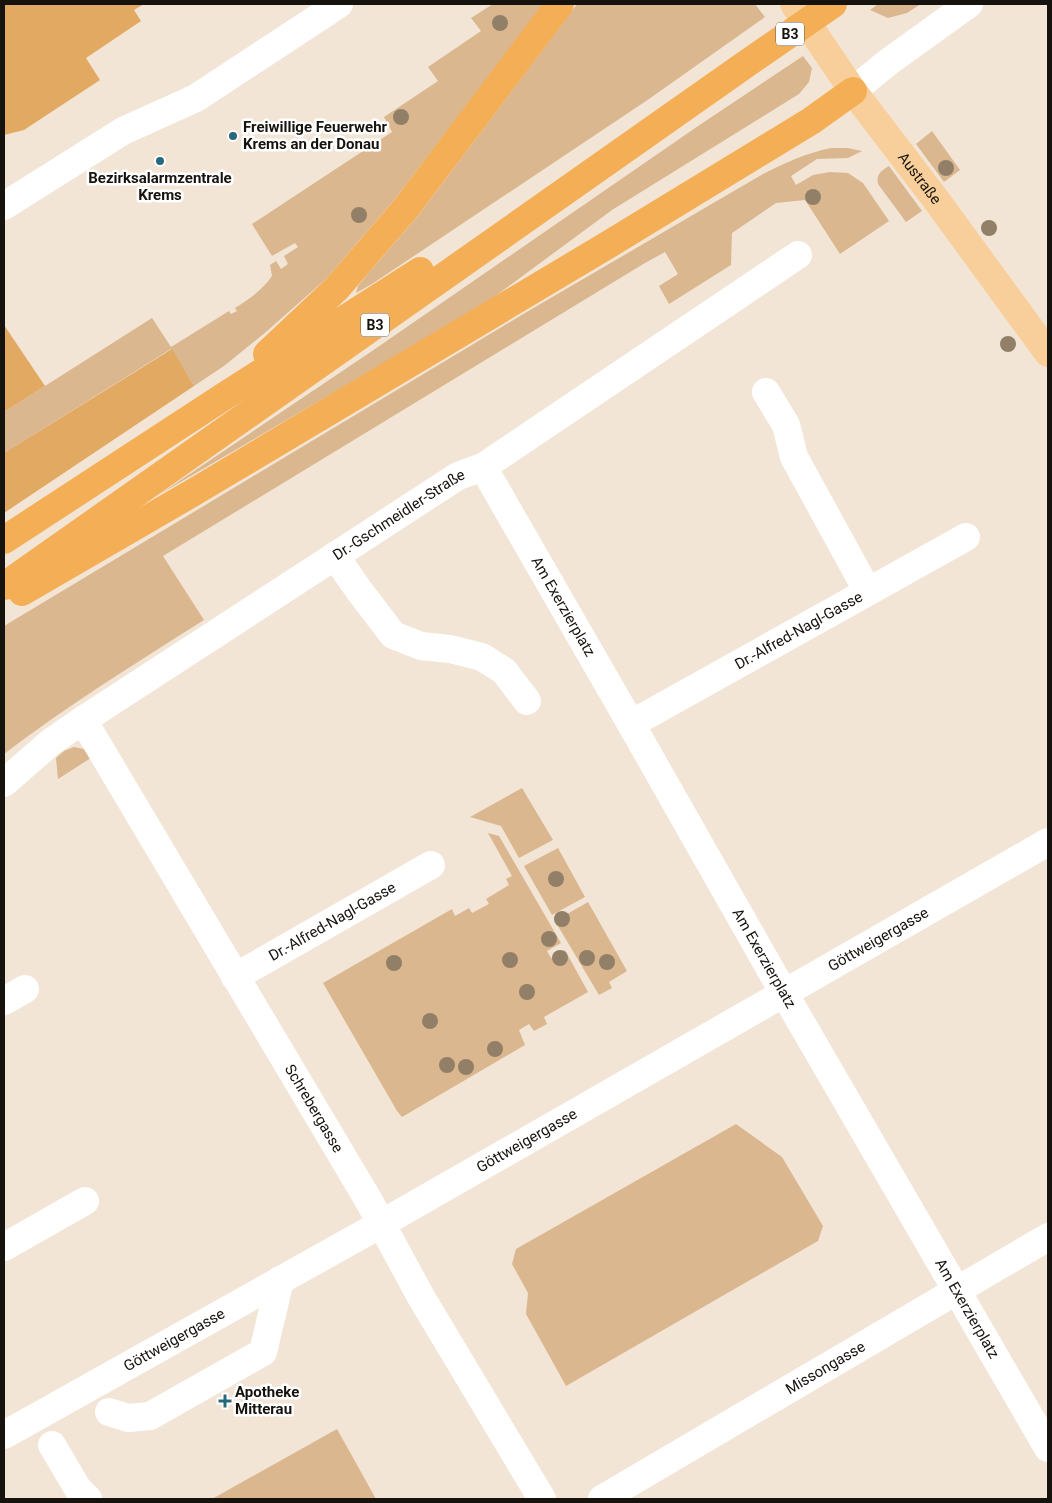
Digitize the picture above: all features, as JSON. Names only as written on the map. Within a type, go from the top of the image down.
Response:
[{"type":"highway","points":[[223,397],[337,288],[406,208],[560,4]]},
{"type":"highway","name":"B3","points":[[4,586],[833,4]]},
{"type":"highway","name":"B3","points":[[4,540],[223,397],[746,64]]},
{"type":"highway","points":[[4,603],[203,487],[606,246],[811,121],[853,91]]},
{"type":"main road","name":"Austraße","points":[[794,4],[853,91],[923,182],[1048,352]]},
{"type":"street","points":[[4,206],[123,131],[196,98],[339,4]]},
{"type":"street","points":[[853,91],[887,63],[969,4]]},
{"type":"street","name":"Dr.-Gschmeidler-Straße","points":[[4,783],[51,742],[83,720],[458,476],[483,467],[798,255]]},
{"type":"street","points":[[766,392],[786,425],[794,456],[868,592]]},
{"type":"street","name":"Am Exerzierplatz","points":[[483,467],[632,724],[784,993],[1048,1448]]},
{"type":"street","name":"Dr.-Alfred-Nagl-Gasse","points":[[632,724],[966,537]]},
{"type":"street","points":[[335,556],[393,635],[420,646],[450,649],[482,657],[504,671],[527,701]]},
{"type":"street","name":"Schrebergasse","points":[[83,720],[542,1499]]},
{"type":"street","name":"Göttweigergasse","points":[[4,1435],[381,1224],[1048,842]]},
{"type":"street","name":"Dr.-Alfred-Nagl-Gasse","points":[[235,977],[431,865]]},
{"type":"street","points":[[4,1247],[85,1201]]},
{"type":"street","name":"Missongasse","points":[[602,1499],[1048,1237]]},
{"type":"street","points":[[94,1384],[114,1421],[150,1416],[263,1352],[280,1280]]},
{"type":"street","points":[[52,1444],[78,1489],[88,1499]]},
{"type":"shaded area","points":[[4,4],[144,4],[134,10],[141,21],[86,58],[100,80],[24,130],[4,135]]},
{"type":"shaded area","points":[[493,4],[544,4],[395,199],[327,278],[266,332],[224,366],[194,386],[171,349],[4,453],[4,412],[152,318],[171,347],[229,311],[231,314],[237,311],[235,308],[255,294],[272,276],[270,265],[276,261],[281,269],[288,264],[284,256],[298,247],[295,243],[272,256],[252,224],[392,132],[384,117],[438,81],[428,67],[481,31],[471,18]]},
{"type":"shaded area","points":[[577,4],[755,4],[765,17],[649,99],[356,293],[358,286],[417,217]]},
{"type":"shaded area","points":[[878,4],[921,4],[907,13],[888,18],[870,10]]},
{"type":"shaded area","points":[[803,56],[812,68],[809,82],[799,94],[612,210],[482,306],[160,494],[375,349],[701,124]]},
{"type":"shaded area","points":[[932,131],[960,170],[944,182],[916,144]]},
{"type":"shaded area","points":[[831,148],[848,148],[862,151],[848,158],[817,159],[791,176],[796,185],[813,175],[830,172],[848,173],[863,183],[889,221],[840,254],[805,200],[776,203],[732,233],[731,265],[669,304],[659,286],[678,274],[665,252],[645,263],[163,556],[204,620],[77,701],[4,754],[4,626],[525,313],[763,174],[788,162]]},
{"type":"shaded area","points":[[889,166],[922,211],[906,222],[878,184],[880,173]]},
{"type":"shaded area","points":[[4,325],[45,386],[4,412]]},
{"type":"shaded area","points":[[172,349],[194,386],[4,513],[4,453]]},
{"type":"shaded area","points":[[74,747],[84,749],[94,756],[58,779],[56,758],[64,751]]},
{"type":"shaded area","points":[[522,788],[553,840],[519,858],[501,826],[470,817]]},
{"type":"shaded area","points":[[488,833],[499,836],[561,943],[547,951],[551,958],[565,950],[588,992],[544,1017],[547,1024],[534,1031],[529,1024],[519,1030],[525,1045],[402,1117],[323,983],[452,909],[455,916],[469,908],[472,913],[489,904],[486,899],[509,885],[506,879],[512,876]]},
{"type":"shaded area","points":[[558,848],[585,897],[552,915],[524,866]]},
{"type":"shaded area","points":[[588,902],[627,971],[609,982],[612,988],[599,995],[555,921]]},
{"type":"shaded area","points":[[736,1124],[782,1157],[823,1226],[818,1241],[566,1386],[526,1314],[528,1293],[512,1264],[516,1249]]},
{"type":"shaded area","points":[[337,1429],[376,1499],[212,1499]]},
{"type":"place","name":"Freiwillige Feuerwehr Krems an der Donau","points":[[233,136]]},
{"type":"place","name":"Bezirksalarmzentrale Krems","points":[[160,161]]},
{"type":"place","name":"Apotheke Mitterau","points":[[225,1401]]}]
